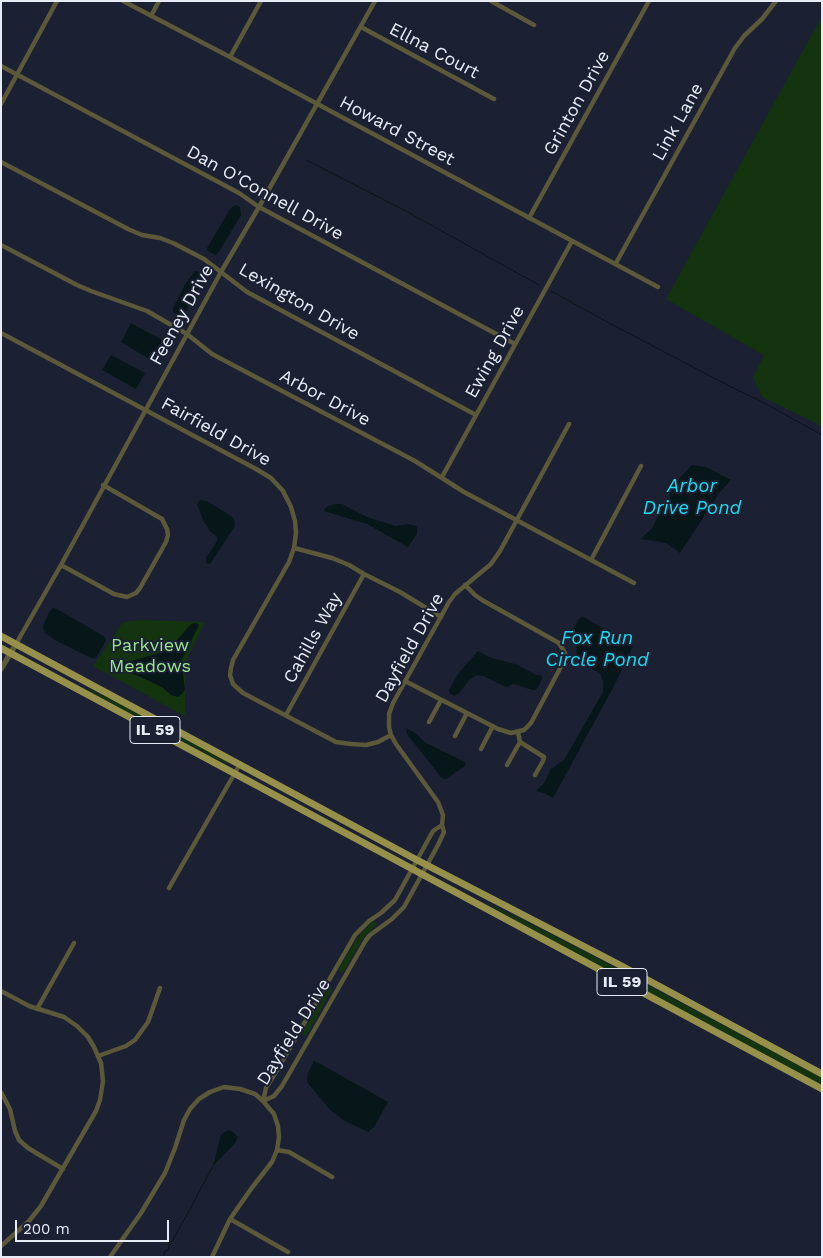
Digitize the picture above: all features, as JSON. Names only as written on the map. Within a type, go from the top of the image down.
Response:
[{"type":"main road","name":"IL 59","points":[[1,636],[822,1074]]},
{"type":"main road","name":"IL 59","points":[[1,648],[822,1088]]},
{"type":"street","points":[[1,104],[57,1]]},
{"type":"street","name":"Howard Street","points":[[123,1],[658,287]]},
{"type":"street","points":[[151,16],[159,1]]},
{"type":"street","points":[[230,57],[261,1]]},
{"type":"street","name":"Feeney Drive","points":[[16,644],[221,272],[375,1]]},
{"type":"street","points":[[491,1],[534,25]]},
{"type":"street","name":"Grinton Drive","points":[[529,218],[649,1]]},
{"type":"street","name":"Link Lane","points":[[616,264],[735,48],[776,1]]},
{"type":"street","name":"Ellna Court","points":[[361,27],[494,99]]},
{"type":"street","name":"Dan O'Connell Drive","points":[[1,66],[239,193],[259,207],[515,344]]},
{"type":"street","name":"Lexington Drive","points":[[1,162],[128,229],[142,235],[174,243],[204,259],[247,292],[476,415]]},
{"type":"street","name":"Ewing Drive","points":[[442,477],[572,241]]},
{"type":"street","name":"Arbor Drive","points":[[1,245],[77,285],[147,311],[187,334],[212,354],[406,457],[464,492],[634,583]]},
{"type":"street","name":"Fairfield Drive","points":[[1,333],[271,478],[283,492],[291,507],[295,521],[294,548],[289,562],[234,660],[230,671],[233,684],[238,690],[336,742],[366,745],[378,742],[391,735]]},
{"type":"street","name":"Dayfield Drive","points":[[263,1100],[274,1096],[282,1086],[366,940],[404,907],[444,832],[438,802],[396,744],[391,735],[389,714],[393,703],[449,602],[455,594],[490,564],[500,551],[569,424]]},
{"type":"street","points":[[591,560],[641,466]]},
{"type":"street","points":[[61,565],[114,594],[127,597],[140,588],[166,542],[167,529],[162,519],[103,486]]},
{"type":"street","points":[[294,548],[332,558],[349,565],[400,592],[441,617]]},
{"type":"street","name":"Cahills Way","points":[[286,715],[364,574]]},
{"type":"street","points":[[405,681],[493,726],[511,733],[524,730],[531,723],[564,661],[565,653],[559,643],[482,600],[474,595],[465,585]]},
{"type":"street","points":[[1,670],[16,644]]},
{"type":"street","points":[[429,722],[440,700]]},
{"type":"street","points":[[455,736],[468,713]]},
{"type":"street","points":[[481,749],[493,726]]},
{"type":"street","points":[[508,765],[520,742],[518,732]]},
{"type":"street","points":[[520,742],[544,757],[535,775]]},
{"type":"street","points":[[169,888],[240,764]]},
{"type":"street","name":"Dayfield Drive","points":[[263,1100],[266,1088],[355,935],[368,921],[389,906],[394,900],[433,831],[442,826]]},
{"type":"street","points":[[37,1008],[74,943]]},
{"type":"street","points":[[331,976],[341,982]]},
{"type":"street","points":[[98,1056],[126,1046],[138,1036],[148,1022],[160,988]]},
{"type":"street","points":[[1,991],[23,1004],[57,1014],[71,1021],[91,1042],[98,1056],[102,1075],[100,1100],[93,1117],[63,1169],[37,1212],[1,1246]]},
{"type":"street","points":[[294,1042],[304,1048]]},
{"type":"street","points":[[110,1257],[165,1173],[184,1120],[190,1109],[198,1099],[210,1092],[224,1088],[240,1089],[255,1094],[263,1100],[274,1114],[279,1136],[277,1150],[272,1162],[250,1189],[230,1219],[212,1257]]},
{"type":"street","points":[[1,1092],[10,1109],[19,1140],[28,1148],[63,1169]]},
{"type":"street","points":[[277,1150],[289,1152],[332,1177]]},
{"type":"street","points":[[230,1219],[288,1252]]},
{"type":"green space","points":[[822,16],[822,428],[818,424],[762,397],[753,378],[764,355],[666,299]]},
{"type":"green space","name":"Parkview Meadows","points":[[142,620],[205,622],[186,661],[185,716],[93,666],[123,622]]},
{"type":"green space","points":[[88,689],[116,701],[228,761],[226,764]]},
{"type":"green space","points":[[487,903],[599,959],[822,1078],[822,1085],[552,940]]},
{"type":"green space","points":[[373,921],[377,924],[363,938],[344,971],[340,972],[339,969],[356,940]]},
{"type":"green space","points":[[329,987],[332,990],[307,1034],[304,1035],[302,1033]]},
{"type":"water","points":[[235,205],[240,207],[241,215],[215,255],[208,251],[207,248],[230,209]]},
{"type":"water","points":[[195,271],[203,274],[203,280],[185,313],[181,316],[178,315],[173,312],[173,308],[186,283]]},
{"type":"water","points":[[131,323],[162,340],[151,360],[121,342]]},
{"type":"water","points":[[111,355],[145,373],[136,389],[102,370]]},
{"type":"water","name":"Arbor Drive Pond","points":[[692,465],[706,467],[731,480],[720,492],[680,553],[666,543],[641,539],[652,528],[677,481]]},
{"type":"water","points":[[200,500],[207,501],[234,518],[235,526],[210,564],[206,563],[206,558],[217,541],[217,537],[210,531],[203,520],[197,504]]},
{"type":"water","points":[[342,504],[367,517],[395,526],[409,524],[417,527],[417,534],[408,547],[367,524],[324,511],[326,507]]},
{"type":"water","points":[[53,608],[105,637],[106,640],[96,658],[91,658],[45,633],[44,624],[49,612]]},
{"type":"water","name":"Fox Run Circle Pond","points":[[582,616],[619,638],[622,642],[633,646],[614,686],[553,798],[536,791],[544,783],[551,769],[564,760],[603,692],[603,681],[600,673],[579,662],[576,655],[577,648],[571,637],[573,629]]},
{"type":"water","points":[[196,623],[199,625],[181,661],[185,690],[178,697],[171,695],[162,687],[112,664],[160,653],[176,641],[191,624]]},
{"type":"water","name":"Fox Run Circle Pond","points":[[478,651],[489,657],[518,665],[536,675],[541,675],[542,679],[536,690],[513,684],[506,687],[477,675],[470,679],[459,693],[454,696],[450,693],[450,688],[458,674]]},
{"type":"water","points":[[407,729],[414,732],[426,743],[465,762],[466,765],[444,779],[407,734]]},
{"type":"water","points":[[314,1061],[388,1102],[374,1127],[368,1132],[345,1121],[331,1111],[307,1082],[308,1073]]},
{"type":"water","points":[[229,1130],[238,1137],[235,1143],[213,1166],[221,1135]]},
{"type":"waterway","points":[[306,160],[404,210],[539,285]]},
{"type":"waterway","points":[[551,291],[822,435]]},
{"type":"waterway","points":[[162,1257],[165,1251],[168,1250],[169,1243],[177,1233],[213,1166]]}]
